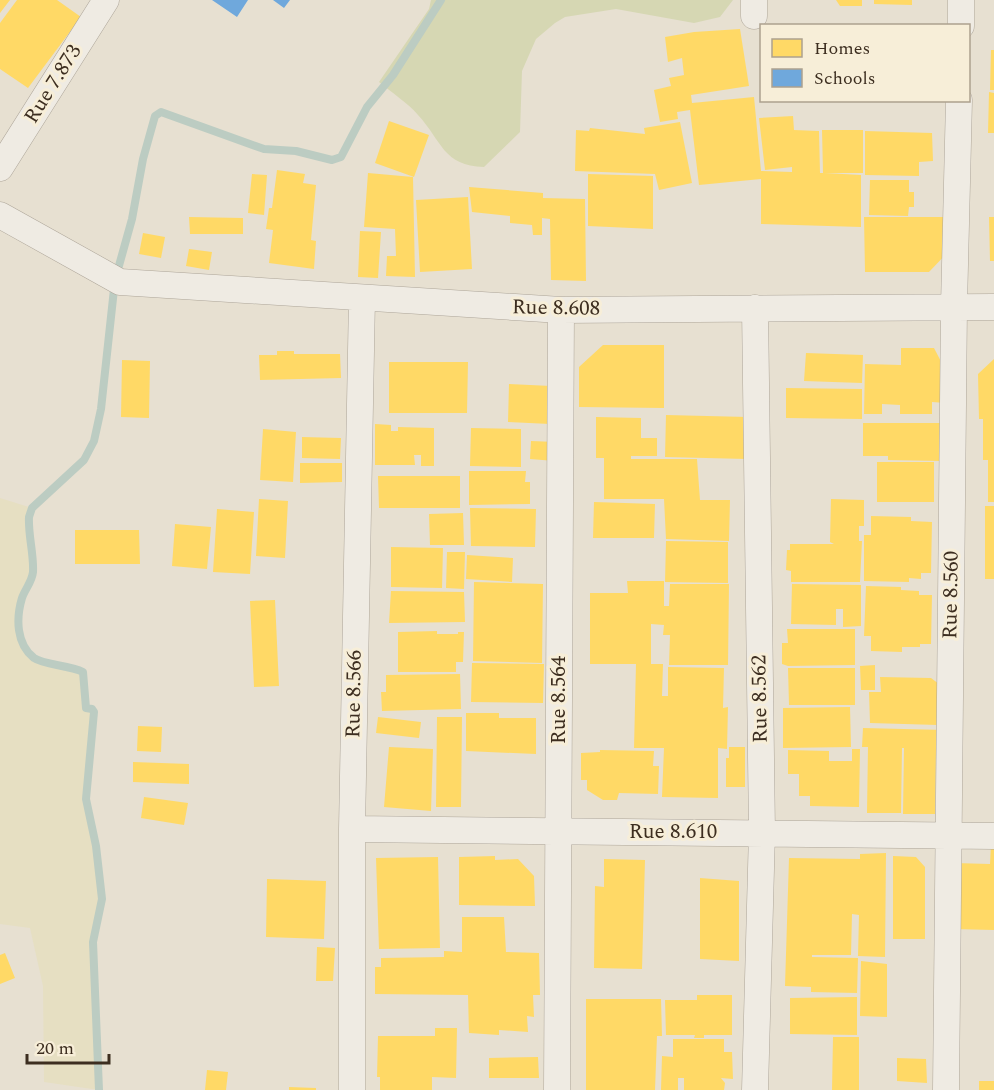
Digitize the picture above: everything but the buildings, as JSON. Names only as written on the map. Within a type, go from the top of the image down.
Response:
[{"type":"street","name":"Rue 7.873","points":[[0,168],[106,0]]},
{"type":"street","points":[[961,0],[961,24]]},
{"type":"street","name":"Rue 8.560","points":[[946,1090],[954,306],[959,102]]},
{"type":"street","name":"Rue 8.608","points":[[0,215],[114,279],[561,310],[994,307]]},
{"type":"street","name":"Rue 8.566","points":[[352,1090],[352,829],[362,298]]},
{"type":"street","name":"Rue 8.562","points":[[755,308],[762,832],[755,1090]]},
{"type":"street","name":"Rue 8.564","points":[[557,1090],[561,310]]},
{"type":"street","name":"Rue 8.610","points":[[352,829],[994,836]]},
{"type":"shaded area","points":[[0,498],[32,508],[28,527],[33,572],[23,597],[18,621],[21,639],[25,648],[36,659],[73,667],[83,672],[86,707],[94,712],[86,799],[96,846],[102,899],[93,942],[99,1090],[44,1082],[43,986],[30,928],[0,924]]},
{"type":"green space","points":[[431,0],[733,0],[720,17],[694,23],[616,9],[565,17],[555,23],[536,39],[522,71],[520,132],[484,167],[470,166],[451,157],[414,111],[379,82],[429,9]]},
{"type":"waterway","points":[[99,1090],[93,942],[102,899],[96,846],[86,799],[94,712],[86,708],[83,672],[34,658],[24,646],[21,638],[18,622],[20,606],[33,572],[29,517],[32,508],[84,460],[94,441],[101,409],[115,280],[132,219],[143,159],[155,116],[161,112],[264,149],[296,151],[332,160],[341,157],[367,107],[393,75],[441,0]]}]
